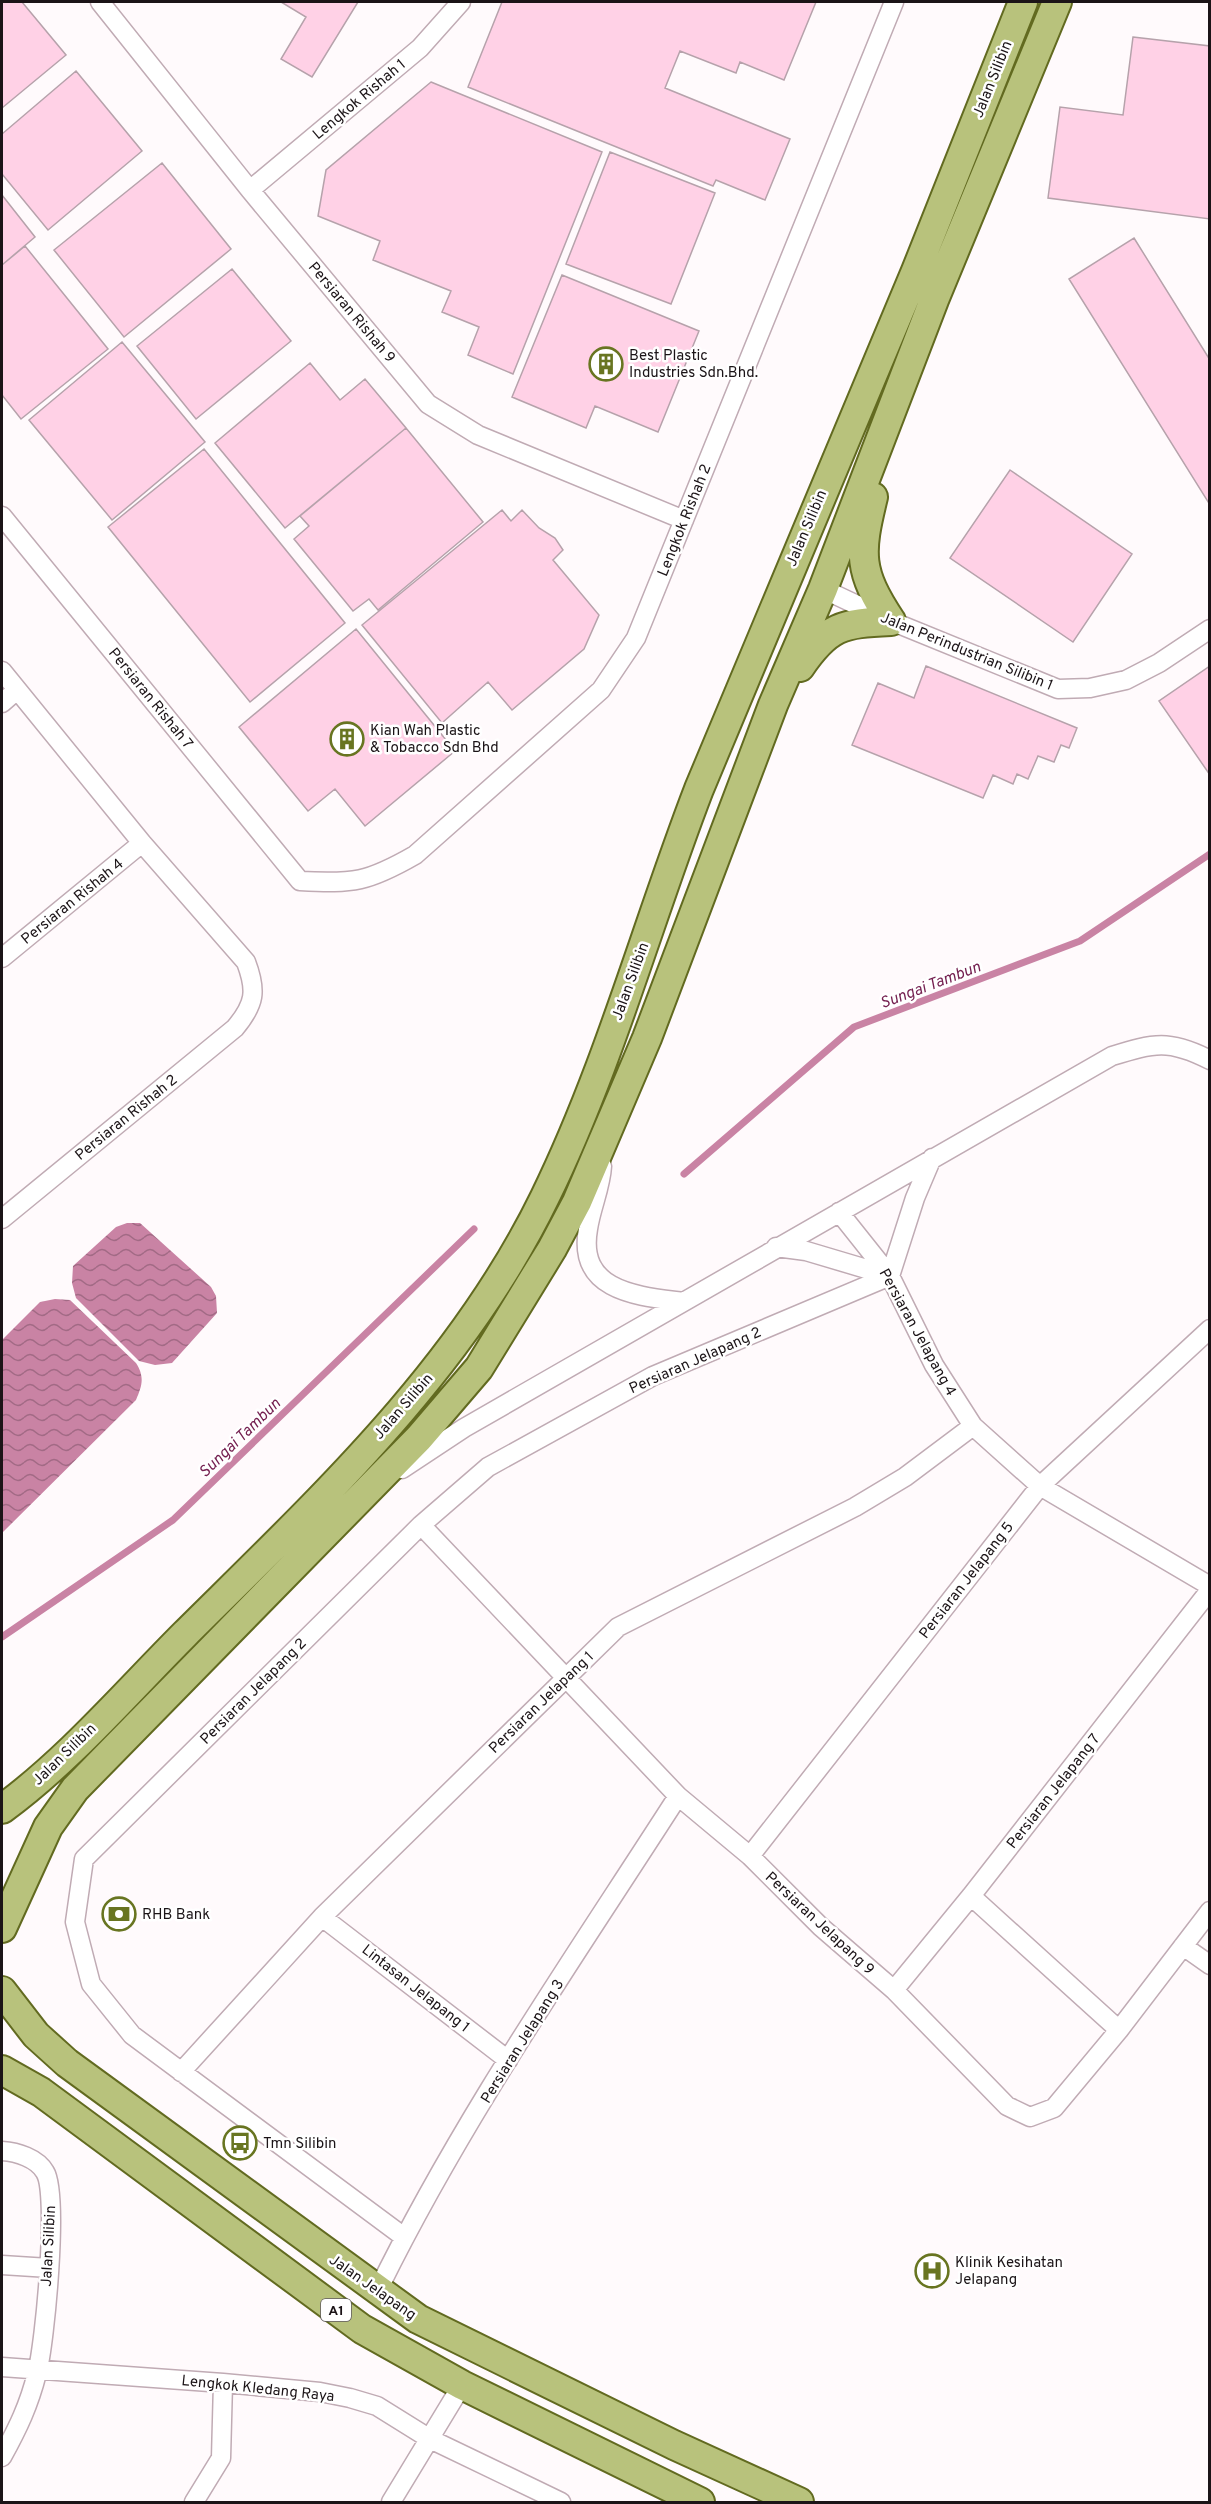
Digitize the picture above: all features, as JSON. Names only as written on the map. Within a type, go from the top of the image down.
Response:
[{"type":"main road","name":"Jalan Silibin","points":[[2,1809],[36,1781],[83,1736],[310,1509],[410,1402],[466,1331],[544,1199],[570,1142],[633,976],[668,870],[699,789],[916,271],[1023,2]]},
{"type":"main road","name":"Jalan Silibin","points":[[2,1928],[48,1827],[75,1789],[373,1488],[479,1368],[552,1249],[577,1202],[647,1038],[773,705],[823,589],[898,393],[1057,2]]},
{"type":"main road","points":[[891,621],[870,591],[864,567],[864,544],[898,393]]},
{"type":"main road","points":[[823,589],[812,572],[811,556],[847,460],[862,396]]},
{"type":"main road","points":[[699,789],[747,717],[792,602],[806,589],[823,589]]},
{"type":"main road","points":[[773,705],[813,649],[830,633],[853,622],[891,621]]},
{"type":"main road","name":"Jalan Jelapang","points":[[2,1991],[36,2035],[67,2063],[377,2292],[417,2319],[674,2445],[799,2502]]},
{"type":"main road","name":"A1","points":[[2,2070],[41,2092],[362,2330],[462,2385],[700,2502]]},
{"type":"street","name":"Persiaran Rishah 9","points":[[100,2],[250,190],[428,404],[478,435],[684,520]]},
{"type":"street","name":"Lengkok Rishah 1","points":[[250,190],[420,48],[461,2]]},
{"type":"street","name":"Lengkok Rishah 2","points":[[300,881],[342,884],[379,876],[415,855],[601,690],[636,638],[894,2]]},
{"type":"street","name":"Persiaran Rishah 7","points":[[2,516],[300,881]]},
{"type":"street","name":"Jalan Perindustrian Silibin 1","points":[[823,589],[891,621],[1058,689],[1090,688],[1126,680],[1159,663],[1209,629]]},
{"type":"street","points":[[2,671],[142,843]]},
{"type":"street","points":[[2,703],[17,690]]},
{"type":"street","name":"Persiaran Rishah 4","points":[[2,958],[142,843]]},
{"type":"street","name":"Persiaran Rishah 2","points":[[2,1219],[235,1028],[247,1013],[253,997],[253,981],[246,962],[142,843]]},
{"type":"street","name":"Jalan Silibin","points":[[373,1488],[464,1428],[1112,1056],[1147,1045],[1184,1047],[1209,1060]]},
{"type":"street","points":[[603,1144],[602,1170],[587,1231],[589,1260],[600,1279],[620,1291],[683,1302]]},
{"type":"street","points":[[776,1247],[806,1251],[890,1276],[915,1198],[932,1158]]},
{"type":"street","name":"Persiaran Jelapang 4","points":[[839,1212],[890,1276],[934,1365],[973,1426],[1040,1486],[1209,1588]]},
{"type":"street","name":"Persiaran Jelapang 2","points":[[404,2237],[132,2035],[91,1984],[75,1922],[84,1859],[421,1525],[488,1467],[653,1376],[890,1276]]},
{"type":"street","name":"Persiaran Jelapang 5","points":[[750,1856],[1040,1486],[1209,1329]]},
{"type":"street","name":"Persiaran Jelapang 1","points":[[181,2072],[322,1917],[618,1627],[855,1507],[905,1477],[973,1426]]},
{"type":"street","name":"Persiaran Jelapang 9","points":[[421,1525],[678,1796],[750,1856],[822,1927],[894,1990],[1007,2106],[1030,2117],[1054,2108],[1119,2030],[1209,1911]]},
{"type":"street","name":"Persiaran Jelapang 7","points":[[894,1990],[971,1896],[1209,1588]]},
{"type":"street","name":"Persiaran Jelapang 3","points":[[377,2292],[404,2237],[508,2060],[678,1796]]},
{"type":"street","points":[[971,1896],[1119,2030]]},
{"type":"street","name":"Lintasan Jelapang 1","points":[[322,1917],[508,2060]]},
{"type":"street","points":[[1183,1946],[1209,1965]]},
{"type":"street","name":"Jalan Silibin","points":[[2,2151],[38,2163],[46,2174],[51,2191],[49,2268],[38,2370],[23,2420],[2,2457]]},
{"type":"street","points":[[2,2265],[49,2268]]},
{"type":"street","name":"Lengkok Kledang Raya","points":[[2,2367],[223,2383],[320,2392],[350,2398],[377,2406],[430,2439],[561,2502]]},
{"type":"street","points":[[194,2502],[221,2458],[223,2383]]},
{"type":"street","points":[[392,2502],[462,2385]]},
{"type":"water","points":[[127,1223],[140,1223],[211,1287],[216,1296],[217,1313],[172,1363],[155,1365],[139,1361],[76,1298],[72,1283],[73,1266],[116,1227]]},
{"type":"water","points":[[55,1299],[70,1300],[136,1363],[142,1377],[141,1386],[136,1400],[2,1533],[2,1340],[40,1302]]},
{"type":"building","points":[[2,2],[22,2],[66,55],[2,108]]},
{"type":"building","points":[[281,2],[358,2],[312,77],[281,59],[306,17]]},
{"type":"building","points":[[502,2],[816,2],[784,80],[740,62],[736,73],[680,51],[665,88],[790,139],[765,200],[716,180],[713,186],[468,87]]},
{"type":"building","points":[[1133,37],[1210,46],[1210,219],[1048,198],[1060,107],[1123,115]]},
{"type":"building","points":[[76,71],[142,151],[48,230],[2,174],[2,134]]},
{"type":"building","points":[[431,82],[602,152],[513,374],[468,355],[479,327],[442,312],[451,291],[373,260],[380,241],[318,216],[326,170]]},
{"type":"building","points":[[610,152],[715,193],[671,304],[566,264]]},
{"type":"building","points":[[162,163],[231,249],[124,337],[54,250]]},
{"type":"building","points":[[2,195],[35,237],[2,265]]},
{"type":"building","points":[[1134,238],[1210,360],[1210,505],[1069,279]]},
{"type":"building","points":[[25,246],[108,349],[21,419],[2,395],[2,265]]},
{"type":"building","points":[[232,269],[291,341],[196,419],[137,346]]},
{"type":"building","name":"Best Plastic Industries Sdn.Bhd.","points":[[562,275],[699,331],[658,432],[595,406],[586,428],[512,397]]},
{"type":"building","points":[[122,342],[205,442],[112,520],[29,420]]},
{"type":"building","points":[[310,363],[340,400],[365,379],[406,428],[285,528],[215,443]]},
{"type":"building","points":[[406,428],[483,522],[378,610],[369,599],[353,611],[294,539],[309,526],[300,516]]},
{"type":"building","points":[[204,449],[345,623],[250,702],[108,527]]},
{"type":"building","points":[[1010,470],[1132,554],[1073,642],[950,558]]},
{"type":"building","points":[[502,510],[511,521],[522,510],[539,528],[555,538],[563,550],[553,560],[599,615],[584,649],[512,710],[488,682],[442,723],[362,625]]},
{"type":"building","name":"Kian Wah Plastic & Tobacco Sdn Bhd","points":[[356,629],[455,751],[365,826],[335,789],[308,811],[239,727]]},
{"type":"building","points":[[926,666],[1077,728],[1069,748],[1061,745],[1054,762],[1038,756],[1028,779],[1017,774],[1013,784],[993,775],[983,798],[852,745],[878,683],[914,698]]},
{"type":"building","points":[[1210,666],[1210,775],[1159,701]]},
{"type":"waterway","name":"Sungai Tambun","points":[[684,1174],[854,1027],[1080,941],[1210,854]]},
{"type":"waterway","name":"Sungai Tambun","points":[[2,1637],[173,1520],[474,1229]]},
{"type":"place","name":"Best Plastic Industries Sdn.Bhd.","points":[[606,364]]},
{"type":"place","name":"Kian Wah Plastic & Tobacco Sdn Bhd","points":[[347,739]]},
{"type":"place","name":"RHB Bank","points":[[119,1914]]},
{"type":"place","name":"Tmn Silibin","points":[[240,2143]]},
{"type":"place","name":"Klinik Kesihatan Jelapang","points":[[932,2271]]}]
